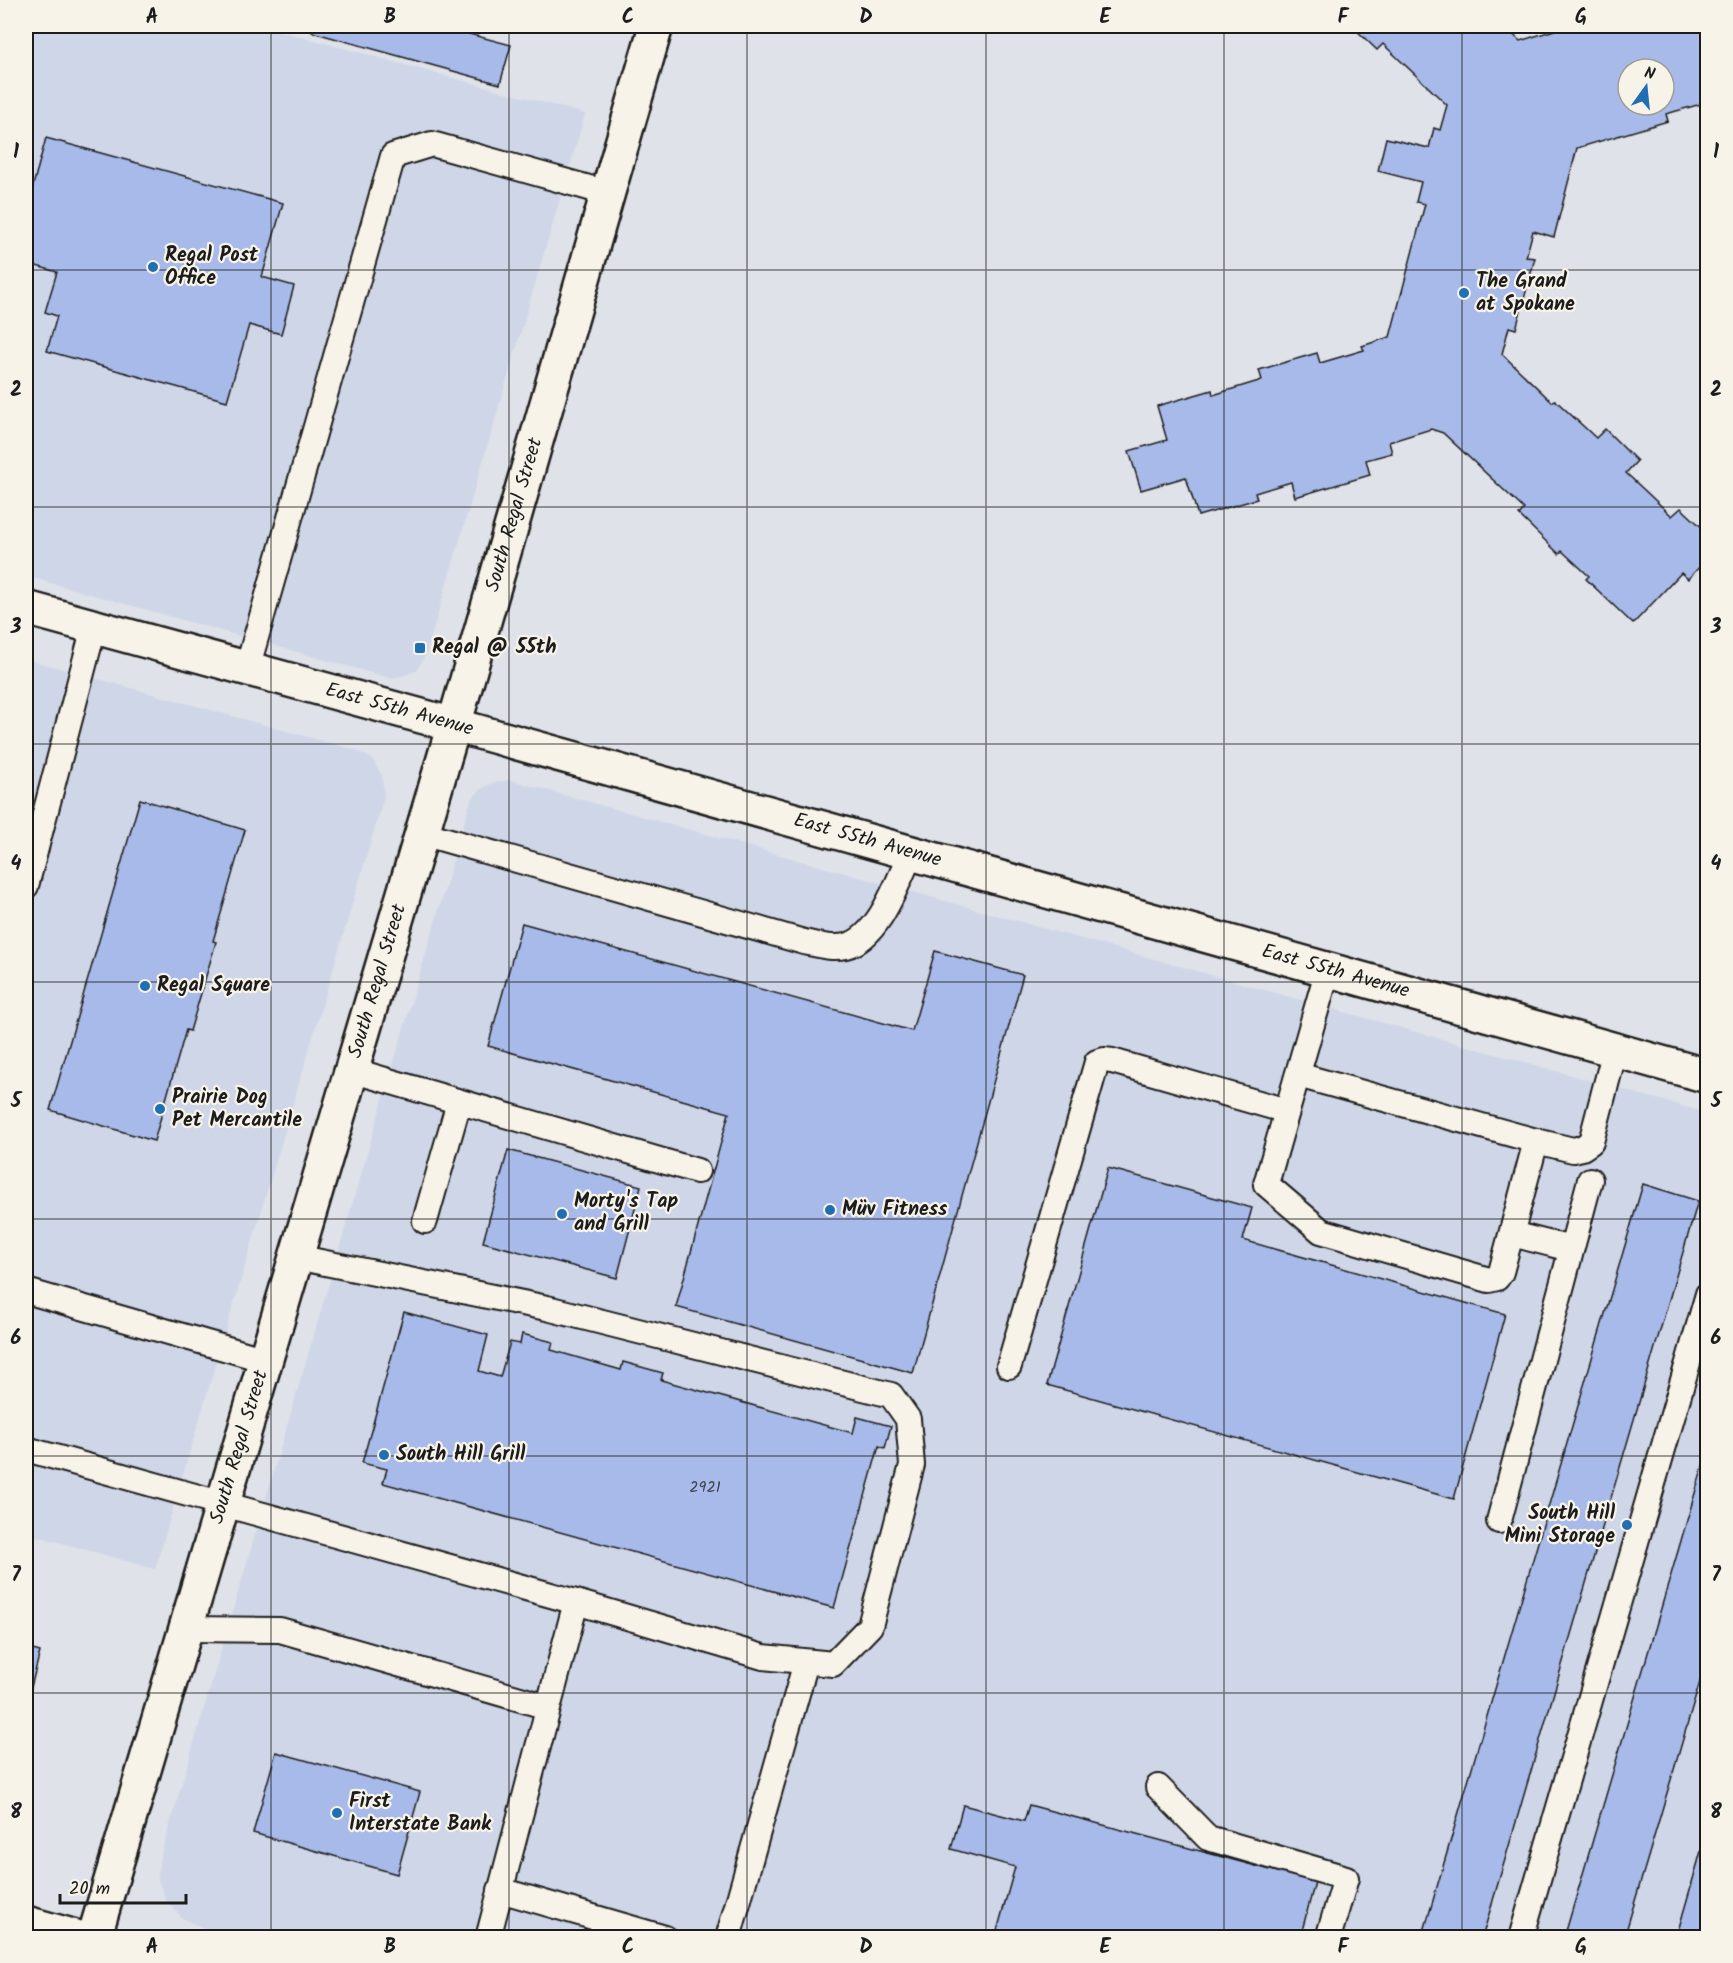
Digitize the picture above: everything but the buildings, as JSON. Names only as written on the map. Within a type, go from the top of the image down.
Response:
[{"type":"main road","name":"South Regal Street","points":[[94,1938],[422,833],[656,26]]},
{"type":"main road","name":"East 55th Avenue","points":[[26,608],[1707,1075]]},
{"type":"main road","points":[[26,1923],[79,1938]]},
{"type":"lane","points":[[247,669],[393,156],[432,144],[607,193]]},
{"type":"lane","points":[[26,886],[94,627]]},
{"type":"lane","points":[[422,833],[828,947],[847,946],[865,935],[879,921],[911,853]]},
{"type":"lane","points":[[1328,969],[1266,1184],[1321,1231],[1489,1280],[1497,1278],[1502,1272],[1536,1142]]},
{"type":"lane","points":[[1298,1075],[1536,1142],[1573,1150],[1582,1148],[1590,1142],[1615,1050]]},
{"type":"lane","points":[[1009,1366],[1097,1062],[1112,1061],[1287,1112]]},
{"type":"lane","points":[[351,1070],[697,1172]]},
{"type":"lane","points":[[425,1221],[459,1102]]},
{"type":"lane","points":[[1499,1521],[1590,1180]]},
{"type":"lane","points":[[1512,1234],[1571,1249]]},
{"type":"lane","points":[[26,1449],[576,1602],[763,1657],[833,1664],[870,1626],[912,1465],[908,1419],[891,1395],[547,1308],[296,1257]]},
{"type":"lane","points":[[26,1291],[266,1360]]},
{"type":"lane","points":[[1521,1938],[1707,1294]]},
{"type":"lane","points":[[488,1938],[576,1602]]},
{"type":"lane","points":[[186,1629],[280,1630],[548,1707]]},
{"type":"lane","points":[[728,1938],[806,1662]]},
{"type":"lane","points":[[1158,1787],[1208,1838],[1346,1878],[1328,1938]]},
{"type":"lane","points":[[500,1890],[665,1938]]},
{"type":"shaded area","points":[[26,26],[262,26],[585,114],[426,654],[417,670],[390,678],[26,576]]},
{"type":"shaded area","name":"Regal Square","points":[[26,659],[355,750],[372,759],[382,776],[384,797],[155,1569],[26,1533]]},
{"type":"shaded area","points":[[510,780],[1707,1113],[1707,1937],[1426,1937],[1622,1264],[1423,1937],[234,1937],[208,1930],[182,1918],[166,1900],[158,1879],[159,1862],[471,800],[481,789],[495,782]]},
{"type":"place","name":"Regal Post Office","points":[[153,267]]},
{"type":"place","name":"The Grand at Spokane","points":[[1464,293]]},
{"type":"place","name":"Regal @ 55th","points":[[420,648]]},
{"type":"place","name":"Regal Square","points":[[145,986]]},
{"type":"place","name":"Prairie Dog Pet Mercantile","points":[[160,1109]]},
{"type":"place","name":"Müv Fitness","points":[[830,1210]]},
{"type":"place","name":"Morty's Tap and Grill","points":[[562,1214]]},
{"type":"place","name":"South Hill Grill","points":[[384,1455]]},
{"type":"place","name":"South Hill Mini Storage","points":[[1627,1525]]},
{"type":"place","name":"First Interstate Bank","points":[[337,1813]]}]
